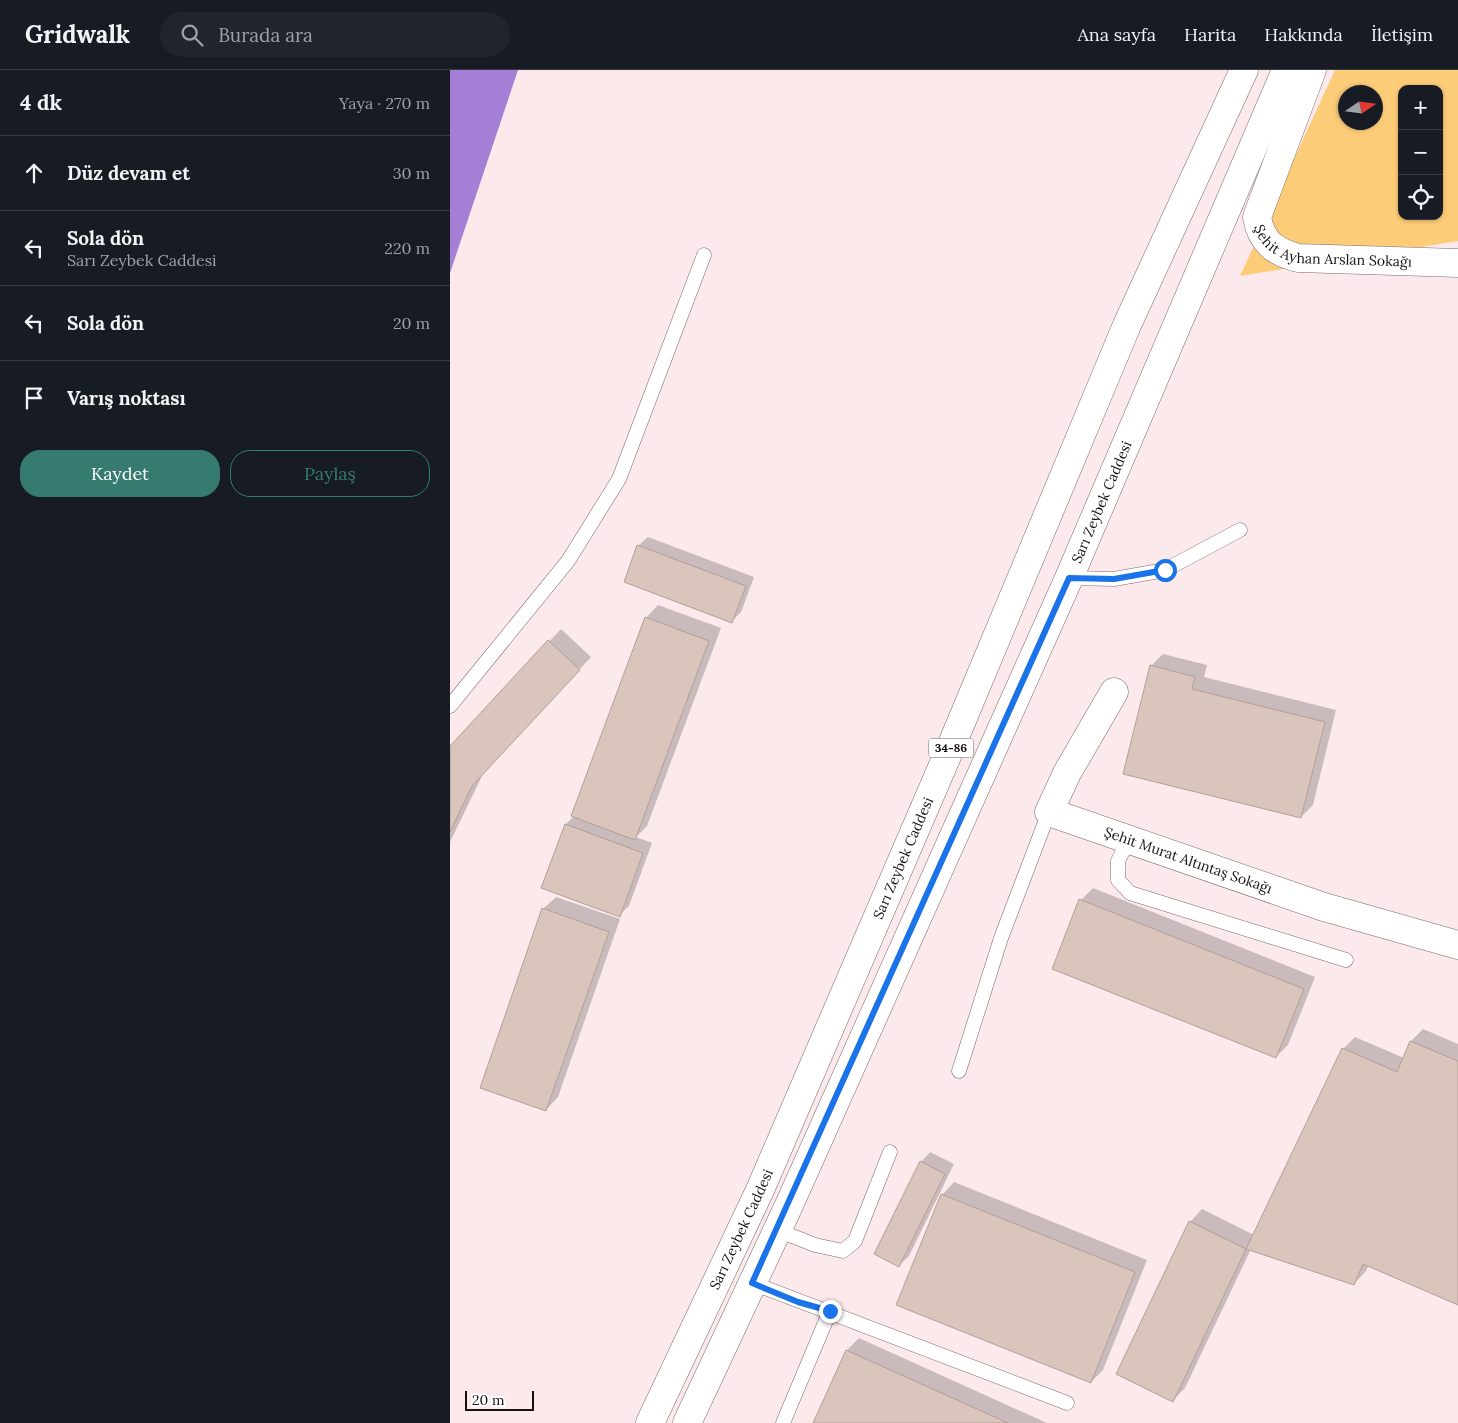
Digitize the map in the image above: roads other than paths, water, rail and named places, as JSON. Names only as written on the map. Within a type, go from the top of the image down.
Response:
[{"type":"main road","name":"Sarı Zeybek Caddesi","points":[[650,1423],[760,1190],[950,749],[1127,325],[1244,70]]},
{"type":"main road","name":"Sarı Zeybek Caddesi","points":[[688,1423],[777,1230],[1069,578],[1286,70]]},
{"type":"main road","name":"Şehit Ayhan Arslan Sokağı","points":[[1312,70],[1257,217],[1264,240],[1280,253],[1298,258],[1458,263]]},
{"type":"main road","points":[[1050,812],[1067,773],[1114,692]]},
{"type":"main road","name":"Şehit Murat Altıntaş Sokağı","points":[[1050,812],[1324,907],[1458,945]]},
{"type":"lane","points":[[450,706],[568,561],[620,479],[704,255]]},
{"type":"lane","points":[[1069,578],[1114,579],[1165,570],[1240,530]]},
{"type":"lane","points":[[959,1071],[1001,938],[1050,812]]},
{"type":"lane","points":[[1129,839],[1118,861],[1118,880],[1130,893],[1346,960]]},
{"type":"lane","points":[[777,1230],[815,1245],[843,1251],[856,1241],[890,1152]]},
{"type":"lane","points":[[752,1283],[798,1302],[830,1311],[1067,1403]]},
{"type":"lane","points":[[783,1423],[830,1311]]}]
